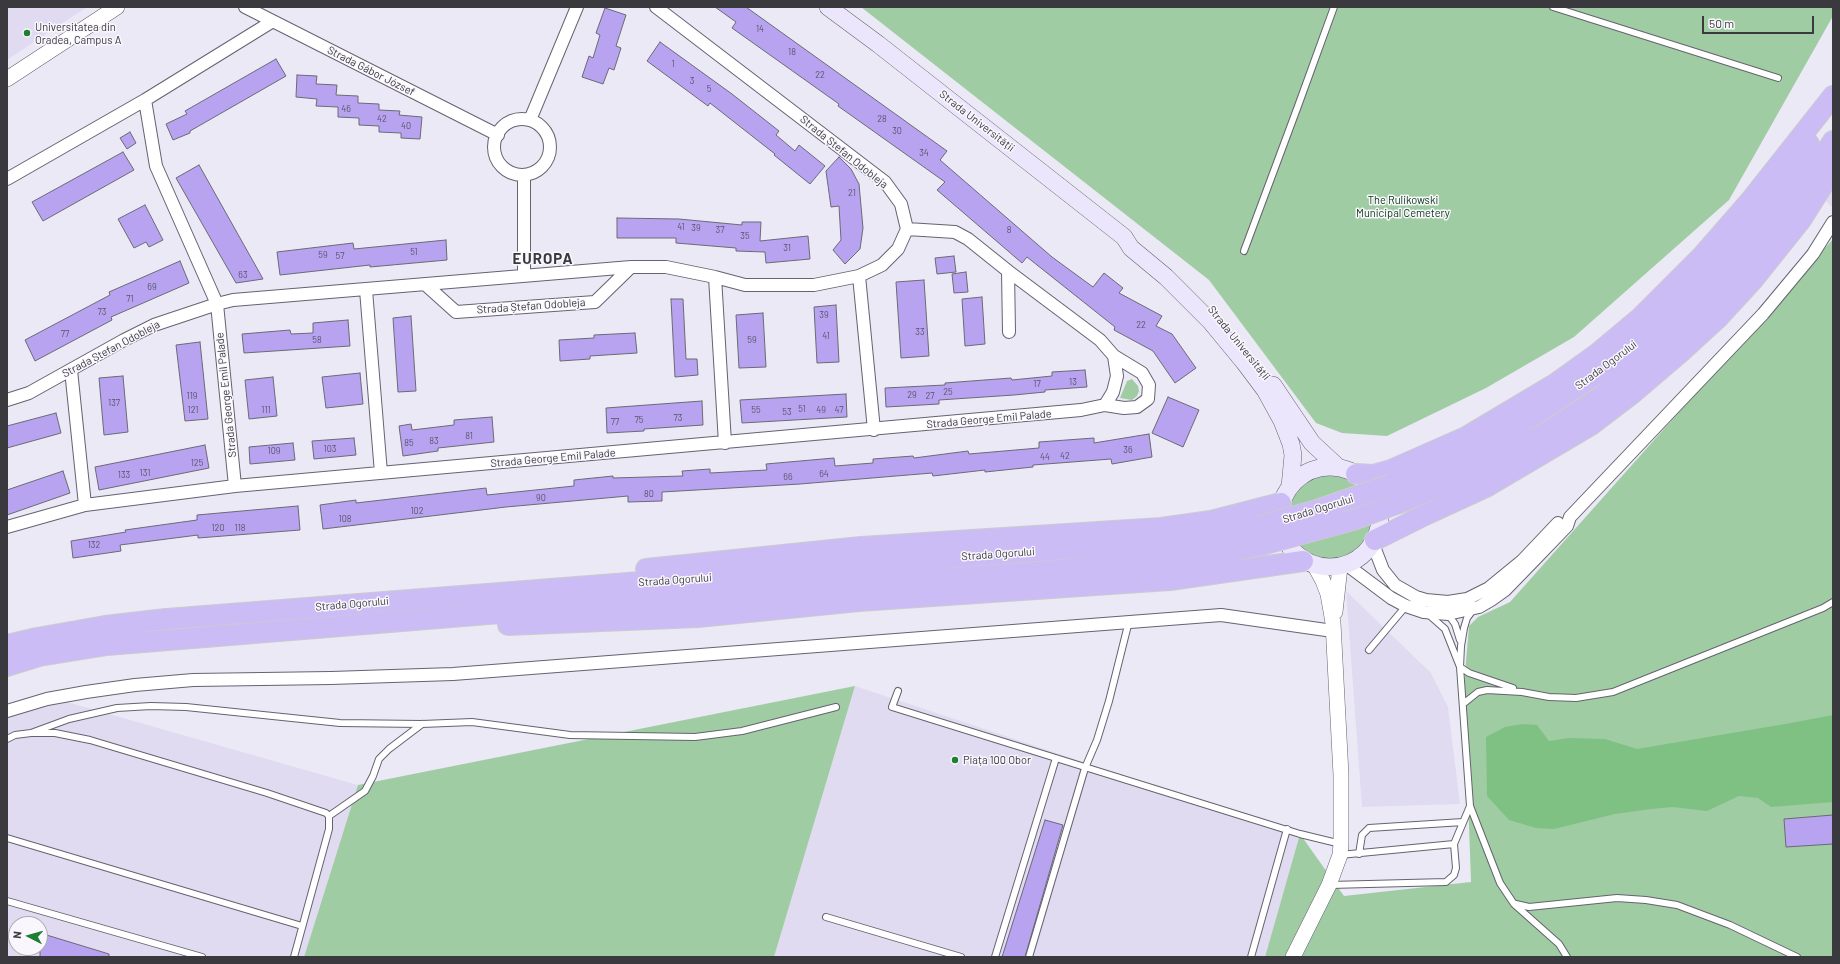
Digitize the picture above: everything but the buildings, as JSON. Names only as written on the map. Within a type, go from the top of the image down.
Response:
[{"type":"highway","points":[[1356,474],[1373,475],[1391,470],[1466,437],[1555,384],[1597,354],[1640,318],[1702,256],[1750,201],[1833,96]]},
{"type":"highway","name":"Strada Ogorului","points":[[7,645],[90,629],[166,620],[1179,540],[1207,537],[1259,526],[1317,510],[1435,468],[1524,422],[1597,374],[1649,333],[1690,294],[1738,243],[1786,180],[1833,105]]},
{"type":"highway","name":"Strada Ogorului","points":[[7,666],[39,656],[107,645],[1184,559],[1262,545],[1353,520],[1399,504],[1462,477],[1541,436],[1602,396],[1658,350],[1711,300],[1750,255],[1801,191],[1833,141]]},
{"type":"highway","points":[[1374,542],[1417,518],[1486,487],[1518,469],[1591,425],[1633,393],[1717,319],[1753,280],[1801,220],[1833,169]]},
{"type":"highway","points":[[414,600],[430,593],[452,589],[840,549],[1161,528],[1211,521],[1285,495]]},
{"type":"highway","points":[[413,620],[429,625],[487,626],[698,617],[859,601],[1170,580],[1309,563]]},
{"type":"main road","name":"Strada Universității","points":[[828,7],[878,44],[1124,237],[1137,243],[1174,271],[1219,316],[1274,386],[1312,443],[1338,467]]},
{"type":"main road","name":"Strada Universității","points":[[1124,237],[1131,248],[1166,277],[1216,328],[1265,390],[1282,421],[1291,444],[1293,455],[1285,495]]},
{"type":"main road","points":[[1324,467],[1338,467],[1356,474],[1370,487],[1378,503],[1380,522],[1374,542],[1357,560],[1343,566],[1324,568],[1309,563],[1293,552],[1285,542],[1280,529],[1279,516],[1285,495],[1299,477],[1311,470],[1324,467]]},
{"type":"street","points":[[7,79],[117,7]]},
{"type":"street","name":"Strada Gábor József","points":[[245,7],[498,135]]},
{"type":"street","points":[[530,120],[577,7]]},
{"type":"street","name":"Strada Ștefan Odobleja","points":[[7,400],[29,393],[154,325],[216,304],[233,300],[426,285],[631,266],[666,267],[745,285],[814,285],[858,276],[882,265],[898,249],[907,229],[901,204],[886,182],[656,7]]},
{"type":"street","points":[[7,179],[145,100],[273,21]]},
{"type":"street","points":[[145,100],[156,166],[216,304]]},
{"type":"street","points":[[520,119],[530,120],[543,128],[548,136],[551,146],[549,156],[544,166],[537,172],[524,176],[512,174],[504,169],[496,158],[494,148],[498,135],[502,127],[510,122],[520,119]]},
{"type":"street","points":[[524,176],[524,276]]},
{"type":"street","points":[[1333,627],[1343,566],[1406,606],[1424,612],[1448,614],[1474,608],[1491,600],[1505,590],[1567,526],[1570,517],[1764,314],[1813,254],[1833,222]]},
{"type":"street","name":"Strada George Emil Palade","points":[[7,527],[85,505],[234,486],[874,430],[1081,410],[1105,405],[1124,408],[1137,407],[1148,399],[1149,385],[1142,373],[1114,356],[1100,340],[968,239],[955,232],[907,229]]},
{"type":"street","name":"Strada Ștefan Odobleja","points":[[426,285],[456,312],[595,302],[631,266]]},
{"type":"street","points":[[1008,271],[1009,332]]},
{"type":"street","points":[[858,276],[874,430]]},
{"type":"street","points":[[715,277],[725,443]]},
{"type":"street","points":[[366,290],[381,473]]},
{"type":"street","name":"Strada George Emil Palade","points":[[216,304],[234,486]]},
{"type":"street","points":[[1105,405],[1113,392],[1117,376],[1114,356]]},
{"type":"street","points":[[71,370],[85,505]]},
{"type":"street","points":[[1374,542],[1383,570],[1394,585],[1416,597],[1433,601],[1448,602],[1467,599],[1489,588],[1522,561],[1561,520],[1570,517]]},
{"type":"street","points":[[1293,957],[1329,885],[1341,850],[1341,794],[1333,627],[1328,594],[1323,581],[1309,563]]},
{"type":"street","points":[[7,711],[47,699],[86,692],[135,685],[193,680],[453,674],[1221,615],[1333,627]]},
{"type":"lane","points":[[1244,250],[1334,7]]},
{"type":"lane","points":[[1553,7],[1778,78]]},
{"type":"lane","points":[[1433,601],[1448,614],[1459,633],[1461,646]]},
{"type":"lane","points":[[1463,704],[1478,692],[1487,690],[1522,692],[1549,697],[1576,698],[1613,692],[1823,608],[1833,602]]},
{"type":"lane","points":[[1369,650],[1406,606]]},
{"type":"lane","points":[[1474,608],[1467,618],[1461,646],[1460,667],[1470,806],[1500,882],[1514,904],[1559,944],[1567,957]]},
{"type":"lane","points":[[1424,612],[1445,629],[1460,667],[1470,673],[1522,692]]},
{"type":"lane","points":[[1029,957],[1085,768],[1097,740],[1118,671],[1129,621]]},
{"type":"lane","points":[[898,691],[892,707],[1287,830],[1341,850],[1358,854],[1454,844]]},
{"type":"lane","points":[[31,733],[69,719],[118,708],[151,706],[186,707],[340,723],[422,724],[472,722],[570,735],[695,736],[742,731],[836,707]]},
{"type":"lane","points":[[330,816],[365,791],[373,776],[379,759],[389,749],[422,724]]},
{"type":"lane","points":[[7,739],[15,735],[31,733],[55,733],[90,740],[302,804],[330,816]]},
{"type":"lane","points":[[995,957],[1056,758]]},
{"type":"lane","points":[[1329,885],[1446,882],[1454,875],[1456,868],[1454,844],[1470,806]]},
{"type":"lane","points":[[294,957],[329,830],[330,816]]},
{"type":"lane","points":[[1358,854],[1362,835],[1369,828],[1463,822]]},
{"type":"lane","points":[[1251,957],[1287,830]]},
{"type":"lane","points":[[7,838],[302,926]]},
{"type":"lane","points":[[1514,904],[1534,906],[1617,898],[1646,900],[1677,905],[1730,925],[1797,957]]},
{"type":"lane","points":[[7,901],[202,957]]},
{"type":"lane","points":[[826,917],[961,957]]},
{"type":"shaded area","name":"Universitatea din Oradea, Campus A","points":[[7,7],[87,7],[7,60]]},
{"type":"shaded area","points":[[1833,169],[1833,208],[1820,195]]},
{"type":"shaded area","points":[[1346,591],[1431,673],[1448,707],[1460,804],[1362,807]]},
{"type":"shaded area","name":"Piața 100 Obor","points":[[855,686],[1300,834],[1265,957],[774,957]]},
{"type":"shaded area","points":[[53,698],[358,785],[304,957],[7,957],[7,718]]},
{"type":"shaded area","points":[[1833,715],[1833,802],[1771,807],[1758,798],[1739,796],[1707,811],[1673,807],[1651,809],[1615,814],[1554,829],[1536,828],[1509,820],[1487,796],[1486,737],[1505,727],[1522,724],[1537,725],[1549,741],[1569,738],[1605,739],[1637,749]]},
{"type":"green space","name":"The Rulikowski Municipal Cemetery","points":[[861,7],[1833,7],[1833,16],[1729,200],[1574,337],[1486,388],[1387,436],[1342,433],[1316,423],[1209,280]]},
{"type":"green space","points":[[1833,239],[1833,957],[1265,957],[1300,834],[1344,896],[1471,882],[1464,685],[1469,626],[1478,617],[1510,602]]},
{"type":"green space","points":[[1132,379],[1138,386],[1139,391],[1137,396],[1132,400],[1120,398],[1127,381]]},
{"type":"green space","points":[[1330,474],[1346,477],[1354,481],[1366,493],[1370,501],[1373,517],[1370,533],[1366,541],[1354,553],[1346,557],[1330,560],[1314,557],[1306,553],[1294,541],[1290,533],[1287,517],[1290,501],[1294,493],[1306,481],[1314,477]]},
{"type":"green space","points":[[855,686],[774,957],[304,957],[358,785]]},
{"type":"place","name":"Universitatea din Oradea, Campus A","points":[[27,33]]},
{"type":"place","name":"Piața 100 Obor","points":[[955,760]]},
{"type":"district","name":"EUROPA","points":[[543,259]]}]
